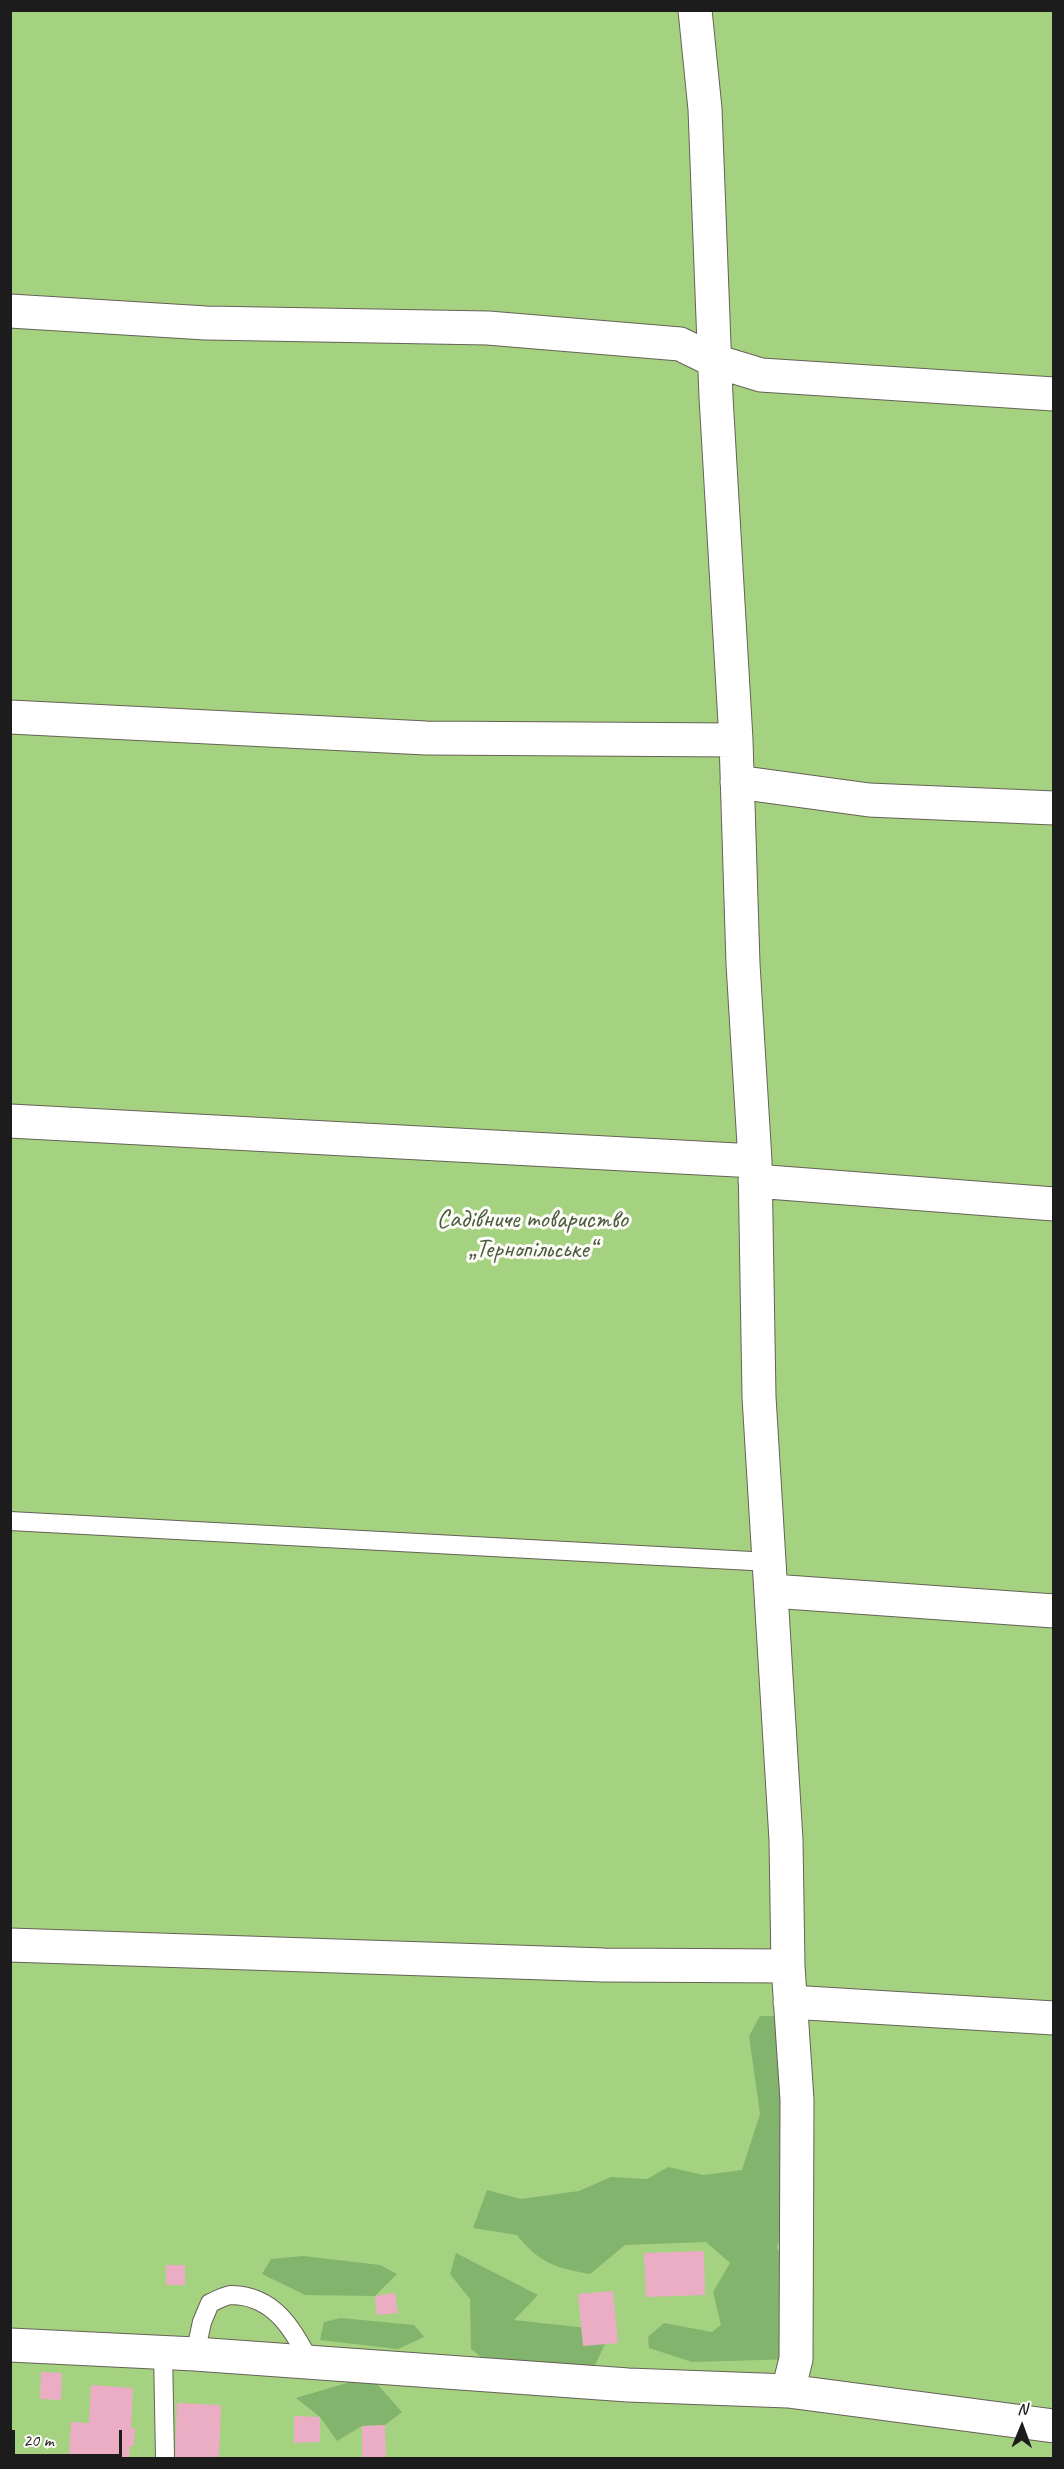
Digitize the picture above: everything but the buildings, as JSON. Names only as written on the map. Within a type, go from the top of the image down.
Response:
[{"type":"street","points":[[695,10],[705,109],[715,361],[736,740],[742,964],[755,1171],[759,1397],[786,1840],[788,1966],[797,2100],[796,2359],[788,2391]]},
{"type":"street","points":[[10,311],[206,323],[488,328],[680,344],[715,361],[761,375],[1053,394]]},
{"type":"street","points":[[10,717],[426,738],[736,740]]},
{"type":"street","points":[[737,782],[869,800],[1053,808]]},
{"type":"street","points":[[10,1121],[755,1171],[1053,1204]]},
{"type":"street","points":[[771,1577],[1053,1611]]},
{"type":"street","points":[[10,1945],[604,1965],[788,1966]]},
{"type":"street","points":[[790,2002],[1053,2018]]},
{"type":"street","points":[[10,2345],[179,2353],[628,2385],[788,2391],[1053,2426]]},
{"type":"lane","points":[[10,1521],[771,1577]]},
{"type":"lane","points":[[165,2458],[179,2353],[202,2322],[210,2303],[231,2295],[267,2304],[291,2326],[310,2362]]},
{"type":"green space","name":"Садівниче товариство „Тернопільське“","points":[[11,11],[1053,11],[1053,2458],[11,2458]]},
{"type":"green space","points":[[760,2016],[784,2016],[800,2147],[777,2248],[810,2313],[796,2359],[692,2362],[649,2348],[648,2337],[664,2323],[712,2332],[721,2325],[713,2292],[730,2263],[706,2242],[625,2245],[590,2274],[549,2263],[533,2252],[517,2235],[473,2228],[487,2190],[521,2199],[579,2191],[611,2177],[647,2179],[668,2167],[703,2175],[742,2170],[760,2114],[749,2036]]},
{"type":"green space","points":[[456,2253],[538,2295],[514,2320],[587,2328],[606,2342],[595,2365],[490,2364],[471,2349],[470,2299],[450,2274]]},
{"type":"green space","points":[[304,2256],[380,2265],[397,2274],[375,2296],[305,2295],[262,2274],[271,2259]]},
{"type":"green space","points":[[341,2318],[414,2325],[424,2337],[398,2349],[320,2340],[324,2322]]},
{"type":"green space","points":[[370,2376],[402,2412],[385,2425],[362,2426],[337,2441],[320,2417],[296,2398]]}]
